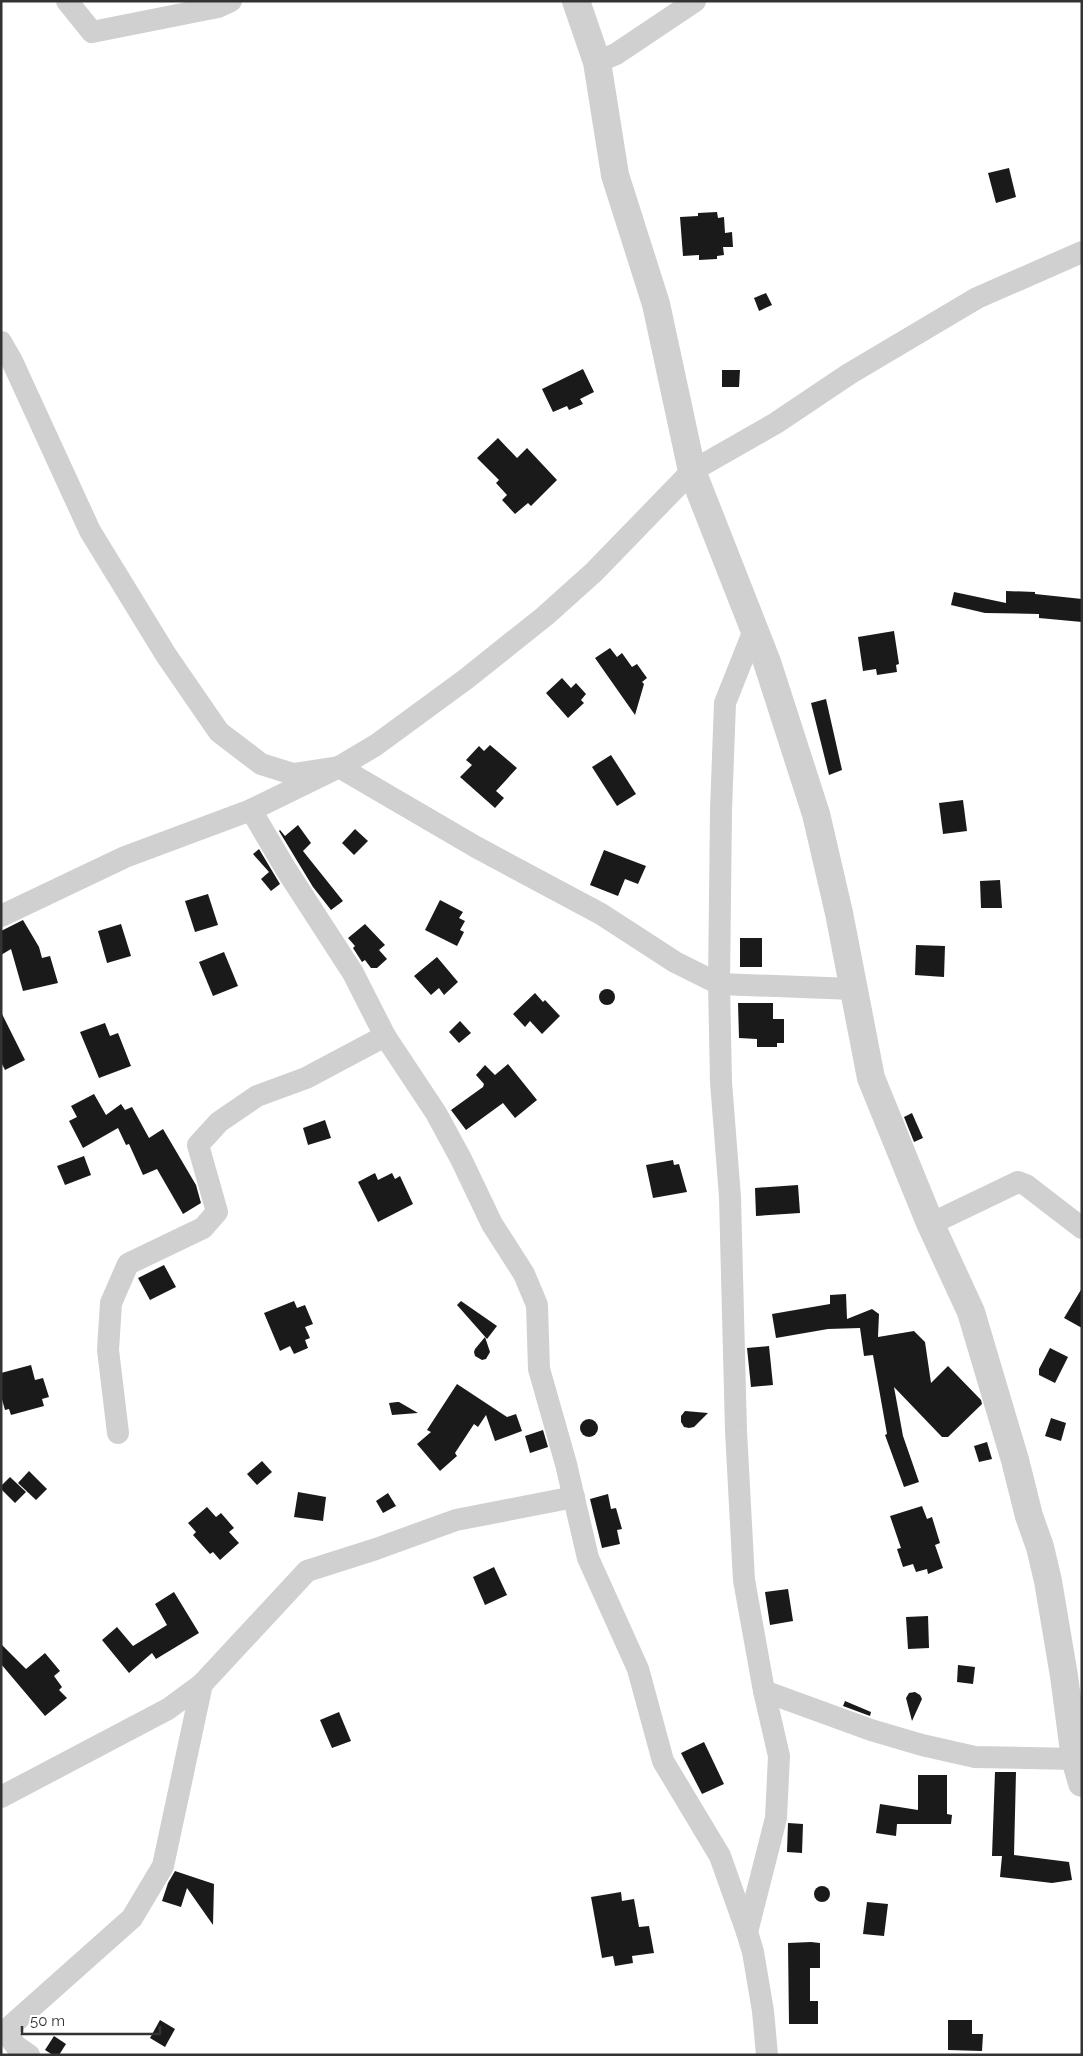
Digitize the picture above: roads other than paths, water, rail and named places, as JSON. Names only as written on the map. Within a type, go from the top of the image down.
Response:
[{"type":"street","points":[[67,1],[92,32],[218,7],[231,1]]},
{"type":"street","points":[[576,1],[597,62],[615,175],[656,304],[692,471],[767,662],[816,814],[854,989],[870,1078],[930,1223],[972,1312],[1028,1516],[1040,1547],[1048,1581],[1078,1771],[975,1757],[922,1746],[871,1730],[764,1691]]},
{"type":"street","points":[[597,62],[616,54],[695,1]]},
{"type":"street","points":[[1,916],[124,857],[251,810],[339,767],[384,740],[466,679],[545,616],[594,572],[692,471],[776,423],[857,369],[977,298],[1082,252]]},
{"type":"street","points":[[1,342],[12,361],[90,531],[166,655],[219,732],[261,764],[293,774],[339,767],[476,847],[601,914],[675,962],[718,984],[854,989]]},
{"type":"street","points":[[747,1932],[776,1818],[779,1756],[764,1691],[744,1580],[736,1431],[730,1196],[722,1082],[718,984],[725,703],[754,630]]},
{"type":"street","points":[[251,810],[287,871],[353,973],[385,1036],[436,1113],[461,1159],[492,1224],[524,1274],[536,1305],[539,1369],[574,1498],[588,1558],[638,1669],[663,1761],[720,1856],[753,1952],[766,2044],[750,2055]]},
{"type":"street","points":[[118,1434],[108,1350],[112,1303],[128,1264],[203,1228],[218,1212],[198,1145],[218,1122],[256,1096],[306,1078],[385,1036]]},
{"type":"street","points":[[930,1223],[1018,1182],[1026,1185],[1082,1228]]},
{"type":"street","points":[[1,1797],[168,1709],[202,1684],[307,1571],[376,1549],[456,1520],[574,1498]]},
{"type":"street","points":[[29,2055],[16,2046],[5,2031],[132,1918],[162,1866],[202,1684]]}]
